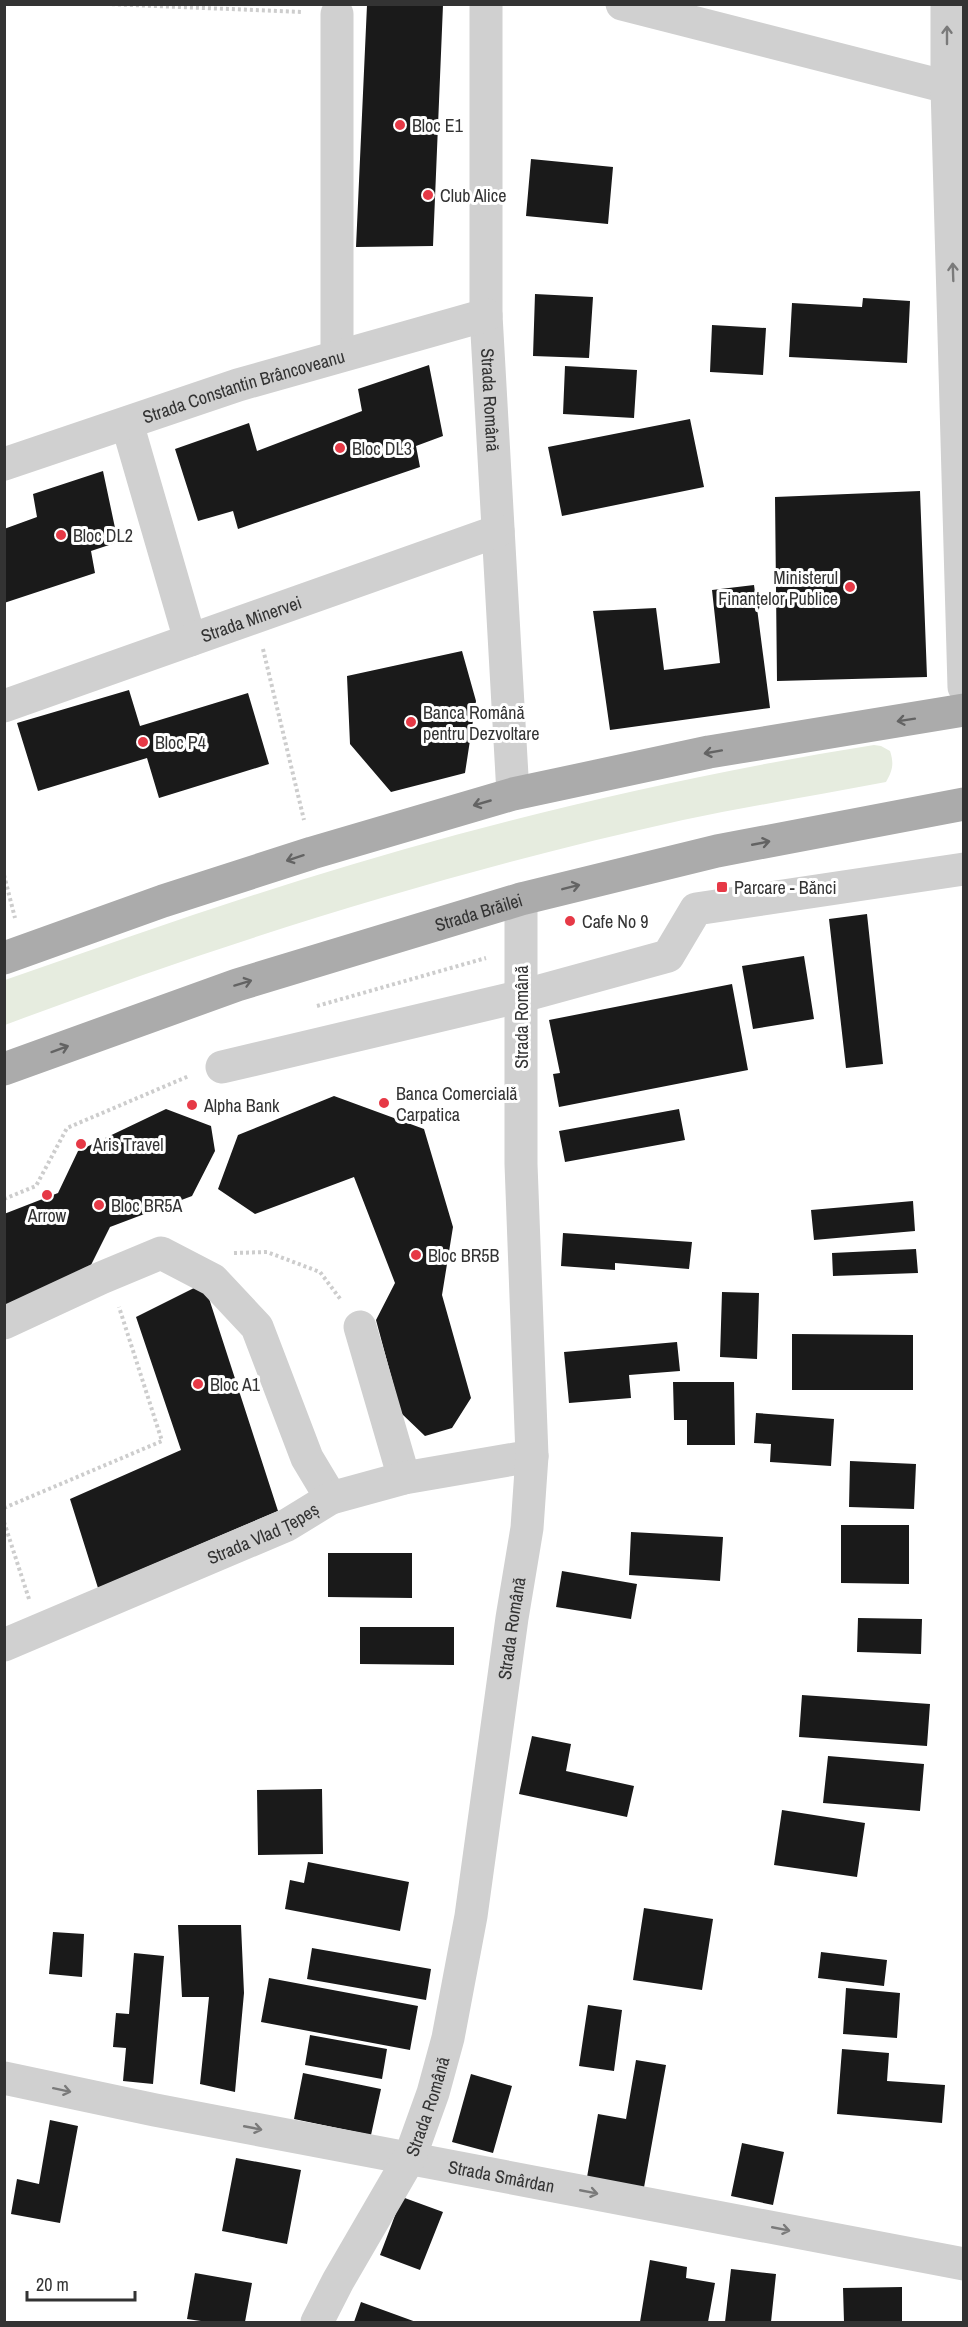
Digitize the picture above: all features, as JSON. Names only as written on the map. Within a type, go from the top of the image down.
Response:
[{"type":"main road","points":[[14,954],[163,901],[312,853],[513,794],[709,752],[963,711]]},
{"type":"main road","name":"Strada Brăilei","points":[[4,1069],[237,985],[521,899],[717,851],[963,804]]},
{"type":"street","name":"Strada Română","points":[[486,4],[486,315],[513,794]]},
{"type":"street","points":[[622,4],[947,87]]},
{"type":"street","points":[[947,4],[947,87],[963,687]]},
{"type":"street","points":[[337,14],[337,356]]},
{"type":"street","name":"Strada Constantin Brâncoveanu","points":[[4,464],[238,385],[486,315]]},
{"type":"street","points":[[127,423],[190,640]]},
{"type":"street","name":"Strada Minervei","points":[[4,706],[498,531]]},
{"type":"street","points":[[222,1067],[522,996],[668,956],[696,909],[963,869]]},
{"type":"street","name":"Strada Română","points":[[317,2322],[338,2281],[410,2157],[434,2093],[459,1981],[527,1528],[532,1456],[521,1164],[521,899]]},
{"type":"street","points":[[4,1323],[161,1253],[213,1280],[257,1327],[307,1458],[331,1498]]},
{"type":"street","points":[[360,1327],[404,1478]]},
{"type":"street","name":"Strada Vlad Țepeș","points":[[4,1645],[287,1526],[331,1498],[404,1478],[532,1456]]},
{"type":"street","name":"Strada Smârdan","points":[[4,2079],[963,2264]]},
{"type":"path","points":[[106,4],[337,14]]},
{"type":"path","points":[[255,617],[312,853]]},
{"type":"path","points":[[4,875],[14,954]]},
{"type":"path","points":[[4,1199],[36,1186],[67,1128],[186,1077]]},
{"type":"path","points":[[267,1252],[320,1272],[360,1327]]},
{"type":"path","points":[[4,1508],[162,1441],[119,1309]]},
{"type":"path","points":[[4,1522],[39,1631]]},
{"type":"shaded area","points":[[874,745],[890,751],[892,767],[886,782],[683,820],[425,885],[171,965],[5,1025],[5,980],[264,892],[442,839],[585,802],[729,771]]},
{"type":"building","name":"Bloc E1","points":[[367,5],[443,5],[433,246],[356,247]]},
{"type":"building","points":[[531,159],[613,167],[608,224],[526,216]]},
{"type":"building","points":[[535,294],[593,297],[589,358],[533,356]]},
{"type":"building","points":[[863,298],[910,301],[907,363],[789,357],[792,303],[862,307]]},
{"type":"building","points":[[712,325],[766,328],[763,375],[710,372]]},
{"type":"building","name":"Bloc DL3","points":[[429,365],[443,436],[416,446],[420,467],[238,529],[233,511],[198,521],[175,449],[249,423],[257,451],[362,411],[358,389]]},
{"type":"building","points":[[565,366],[637,370],[634,418],[563,414]]},
{"type":"building","points":[[690,419],[704,487],[562,516],[548,447]]},
{"type":"building","name":"Bloc DL2","points":[[103,471],[118,542],[91,551],[95,573],[4,603],[4,529],[37,517],[33,494]]},
{"type":"building","name":"Ministerul Finanțelor Publice","points":[[920,491],[927,677],[777,681],[775,497]]},
{"type":"building","points":[[754,585],[770,708],[610,730],[593,611],[656,608],[664,670],[720,663],[712,590]]},
{"type":"building","name":"Banca Română pentru Dezvoltare","points":[[462,651],[476,701],[465,773],[391,792],[350,744],[347,676]]},
{"type":"building","name":"Bloc P4","points":[[129,690],[140,726],[248,693],[269,764],[159,798],[147,758],[38,791],[17,723]]},
{"type":"building","points":[[867,914],[883,1064],[846,1068],[829,919]]},
{"type":"building","points":[[804,956],[814,1019],[753,1029],[742,966]]},
{"type":"building","points":[[732,984],[748,1070],[559,1107],[553,1074],[560,1073],[549,1020]]},
{"type":"building","name":"Bloc BR5B","points":[[334,1096],[424,1129],[453,1227],[442,1295],[471,1398],[452,1428],[425,1436],[401,1413],[376,1320],[395,1283],[354,1177],[255,1214],[218,1189],[238,1135]]},
{"type":"building","name":"Bloc BR5A","points":[[166,1109],[211,1126],[215,1151],[192,1196],[110,1227],[87,1273],[4,1309],[4,1214],[58,1193],[78,1151]]},
{"type":"building","points":[[679,1109],[685,1140],[565,1162],[559,1131]]},
{"type":"building","points":[[913,1201],[915,1231],[814,1240],[811,1210]]},
{"type":"building","points":[[563,1233],[692,1242],[689,1269],[615,1263],[615,1270],[561,1266]]},
{"type":"building","points":[[916,1249],[918,1273],[833,1276],[832,1253]]},
{"type":"building","name":"Bloc A1","points":[[204,1283],[278,1511],[98,1588],[70,1499],[181,1450],[136,1317]]},
{"type":"building","points":[[722,1292],[759,1293],[757,1359],[720,1357]]},
{"type":"building","points":[[792,1334],[913,1335],[913,1390],[792,1390]]},
{"type":"building","points":[[677,1342],[680,1371],[629,1375],[631,1398],[569,1403],[564,1352]]},
{"type":"building","points":[[673,1382],[734,1382],[735,1445],[687,1445],[687,1420],[674,1420]]},
{"type":"building","points":[[756,1413],[834,1419],[831,1466],[770,1462],[771,1444],[754,1443]]},
{"type":"building","points":[[850,1461],[916,1464],[914,1509],[849,1507]]},
{"type":"building","points":[[841,1525],[909,1525],[909,1584],[841,1583]]},
{"type":"building","points":[[631,1532],[723,1537],[720,1581],[629,1575]]},
{"type":"building","points":[[328,1553],[412,1553],[412,1598],[328,1597]]},
{"type":"building","points":[[562,1571],[637,1584],[631,1619],[556,1607]]},
{"type":"building","points":[[858,1618],[922,1619],[921,1654],[857,1652]]},
{"type":"building","points":[[360,1627],[454,1627],[454,1665],[360,1664]]},
{"type":"building","points":[[802,1695],[930,1704],[927,1746],[799,1737]]},
{"type":"building","points":[[532,1736],[571,1744],[566,1771],[634,1786],[627,1817],[519,1794]]},
{"type":"building","points":[[828,1756],[924,1764],[920,1811],[823,1803]]},
{"type":"building","points":[[322,1789],[323,1854],[258,1855],[257,1790]]},
{"type":"building","points":[[782,1810],[865,1823],[857,1877],[774,1865]]},
{"type":"building","points":[[308,1862],[409,1882],[400,1931],[285,1909],[290,1880],[304,1883]]},
{"type":"building","points":[[644,1908],[713,1919],[702,1990],[633,1980]]},
{"type":"building","points":[[178,1925],[241,1925],[244,1993],[235,2092],[200,2084],[209,1997],[182,1997]]},
{"type":"building","points":[[53,1932],[84,1934],[82,1977],[49,1974]]},
{"type":"building","points":[[312,1948],[431,1969],[426,2000],[307,1979]]},
{"type":"building","points":[[821,1952],[887,1960],[884,1986],[818,1978]]},
{"type":"building","points":[[134,1953],[164,1956],[153,2084],[123,2081],[126,2048],[113,2047],[116,2013],[129,2014]]},
{"type":"building","points":[[269,1978],[418,2006],[410,2050],[261,2022]]},
{"type":"building","points":[[846,1988],[900,1993],[897,2038],[843,2034]]},
{"type":"building","points":[[588,2005],[622,2010],[614,2071],[579,2066]]},
{"type":"building","points":[[310,2035],[387,2049],[382,2079],[305,2065]]},
{"type":"building","points":[[842,2049],[889,2053],[887,2081],[945,2085],[942,2123],[837,2114]]},
{"type":"building","points":[[636,2060],[666,2065],[643,2193],[586,2183],[598,2114],[626,2119]]},
{"type":"building","points":[[303,2073],[381,2089],[371,2135],[294,2119]]},
{"type":"building","points":[[471,2074],[512,2086],[493,2153],[452,2142]]},
{"type":"building","points":[[50,2120],[78,2126],[60,2223],[11,2214],[17,2179],[39,2184]]},
{"type":"building","points":[[742,2143],[784,2152],[773,2205],[731,2196]]},
{"type":"building","points":[[236,2158],[301,2170],[287,2244],[222,2231]]},
{"type":"building","points":[[402,2197],[443,2212],[420,2270],[380,2255]]},
{"type":"building","points":[[650,2260],[687,2267],[686,2278],[715,2283],[708,2322],[640,2322]]},
{"type":"building","points":[[731,2269],[776,2274],[771,2322],[725,2322]]},
{"type":"building","points":[[195,2273],[252,2283],[245,2322],[208,2322],[187,2319]]},
{"type":"building","points":[[902,2287],[902,2322],[844,2322],[843,2288]]},
{"type":"building","points":[[361,2302],[416,2322],[354,2322]]},
{"type":"place","name":"Bloc E1","points":[[400,125]]},
{"type":"place","name":"Club Alice","points":[[428,195]]},
{"type":"place","name":"Bloc DL3","points":[[340,448]]},
{"type":"place","name":"Bloc DL2","points":[[61,535]]},
{"type":"place","name":"Ministerul Finanțelor Publice","points":[[850,587]]},
{"type":"place","name":"Banca Română pentru Dezvoltare","points":[[411,722]]},
{"type":"place","name":"Bloc P4","points":[[143,742]]},
{"type":"place","name":"Parcare - Bănci","points":[[722,887]]},
{"type":"place","name":"Cafe No 9","points":[[570,921]]},
{"type":"place","name":"Banca Comercială Carpatica","points":[[384,1103]]},
{"type":"place","name":"Alpha Bank","points":[[192,1105]]},
{"type":"place","name":"Aris Travel","points":[[81,1144]]},
{"type":"place","name":"Arrow","points":[[47,1195]]},
{"type":"place","name":"Bloc BR5A","points":[[99,1205]]},
{"type":"place","name":"Bloc BR5B","points":[[416,1255]]},
{"type":"place","name":"Bloc A1","points":[[198,1384]]}]
